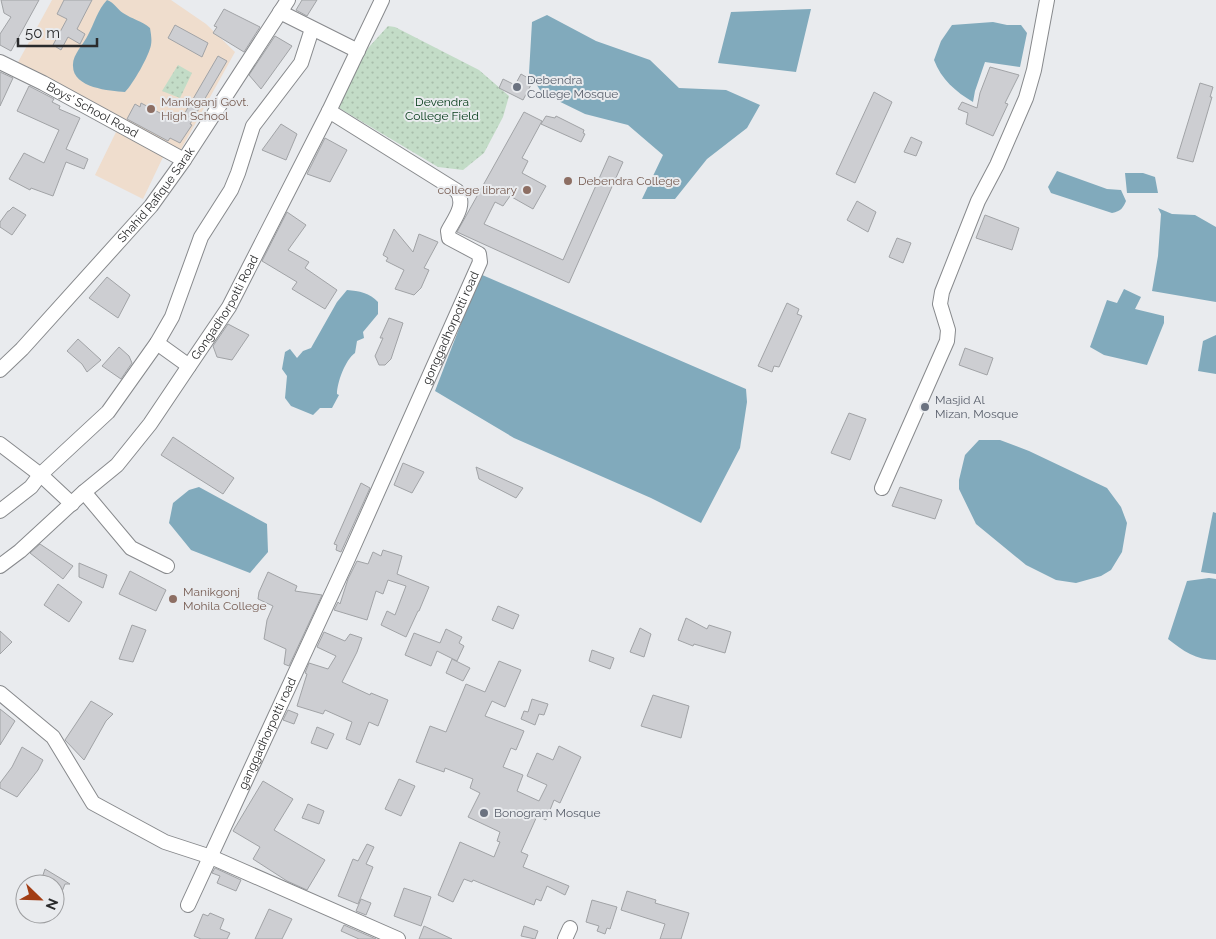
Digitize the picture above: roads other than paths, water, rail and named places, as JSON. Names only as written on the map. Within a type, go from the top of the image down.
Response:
[{"type":"street","name":"Shahid Rafique Sarak","points":[[0,370],[22,349],[151,206],[184,160],[288,0]]},
{"type":"street","name":"Gongadhorpotti Road","points":[[0,566],[20,551],[70,501],[84,492],[116,465],[150,424],[185,363],[229,307],[329,111],[355,49],[382,0]]},
{"type":"street","points":[[882,488],[947,341],[948,330],[940,304],[942,292],[978,201],[997,165],[1026,98],[1034,70],[1046,0]]},
{"type":"street","points":[[280,12],[355,49]]},
{"type":"street","points":[[0,511],[31,488],[41,476],[108,412],[158,345],[172,317],[201,237],[231,190],[253,126],[301,64],[315,30]]},
{"type":"street","name":"Boys' School Road","points":[[0,62],[184,160]]},
{"type":"street","name":"gonggadhorpotti road","points":[[329,111],[457,191],[461,203],[448,231],[449,238],[479,254],[480,257],[480,262],[346,563]]},
{"type":"street","points":[[158,345],[185,363]]},
{"type":"street","points":[[0,444],[70,501]]},
{"type":"street","points":[[84,492],[131,548],[167,566]]},
{"type":"street","name":"ganggadhorpotti road","points":[[188,905],[346,563]]},
{"type":"street","points":[[0,693],[53,737],[94,803],[165,842],[210,857],[398,939]]},
{"type":"water","points":[[107,0],[123,13],[150,28],[150,50],[140,70],[125,92],[111,91],[85,84],[75,73],[73,66],[76,54]]},
{"type":"water","points":[[811,9],[796,72],[718,63],[731,12]]},
{"type":"water","points":[[547,15],[596,41],[650,60],[679,88],[726,90],[760,105],[747,128],[707,159],[675,199],[642,199],[663,155],[628,125],[585,114],[542,93],[529,73],[532,22]]},
{"type":"water","points":[[993,22],[1021,25],[1027,33],[1020,67],[985,62],[973,102],[950,84],[934,60],[941,41],[952,25]]},
{"type":"water","points":[[1057,171],[1107,189],[1121,190],[1126,201],[1120,210],[1112,213],[1051,193],[1048,187]]},
{"type":"water","points":[[1125,173],[1143,173],[1155,177],[1158,193],[1127,193]]},
{"type":"water","points":[[1158,208],[1172,214],[1195,215],[1216,227],[1216,302],[1152,291],[1158,256],[1161,214]]},
{"type":"water","points":[[480,274],[746,389],[747,402],[740,448],[701,523],[651,498],[514,438],[435,391]]},
{"type":"water","points":[[1124,289],[1141,297],[1135,309],[1164,316],[1164,323],[1147,365],[1104,355],[1090,347],[1107,300],[1117,303]]},
{"type":"water","points":[[347,290],[364,293],[375,299],[378,302],[378,314],[363,332],[364,338],[357,341],[355,353],[351,356],[342,372],[337,389],[337,394],[339,395],[332,408],[320,408],[313,415],[291,406],[285,398],[287,376],[282,369],[285,352],[290,349],[297,358],[303,351],[311,348],[337,302]]},
{"type":"water","points":[[1216,335],[1216,374],[1198,371],[1203,341]]},
{"type":"water","points":[[979,440],[1000,440],[1029,451],[1107,488],[1121,507],[1127,523],[1122,552],[1111,570],[1101,576],[1076,583],[1056,580],[1026,565],[976,524],[959,489],[959,480],[965,455]]},
{"type":"water","points":[[199,487],[267,524],[268,552],[250,573],[191,550],[169,523],[173,503],[189,490]]},
{"type":"water","points":[[1213,512],[1216,513],[1216,574],[1201,572]]},
{"type":"water","points":[[1216,579],[1216,660],[1209,660],[1190,654],[1168,639],[1187,581]]},
{"type":"place","name":"Debendra College Mosque","points":[[517,87]]},
{"type":"place","name":"Manikganj Govt. High School","points":[[151,109]]},
{"type":"place","name":"Debendra College","points":[[568,181]]},
{"type":"place","name":"college library","points":[[527,190]]},
{"type":"place","name":"Masjid Al Mizan, Mosque","points":[[925,407]]},
{"type":"place","name":"Manikgonj Mohila College","points":[[173,599]]},
{"type":"place","name":"Bonogram Mosque","points":[[484,813]]},
{"type":"park label","name":"Devendra College Field","points":[[442,109]]}]
